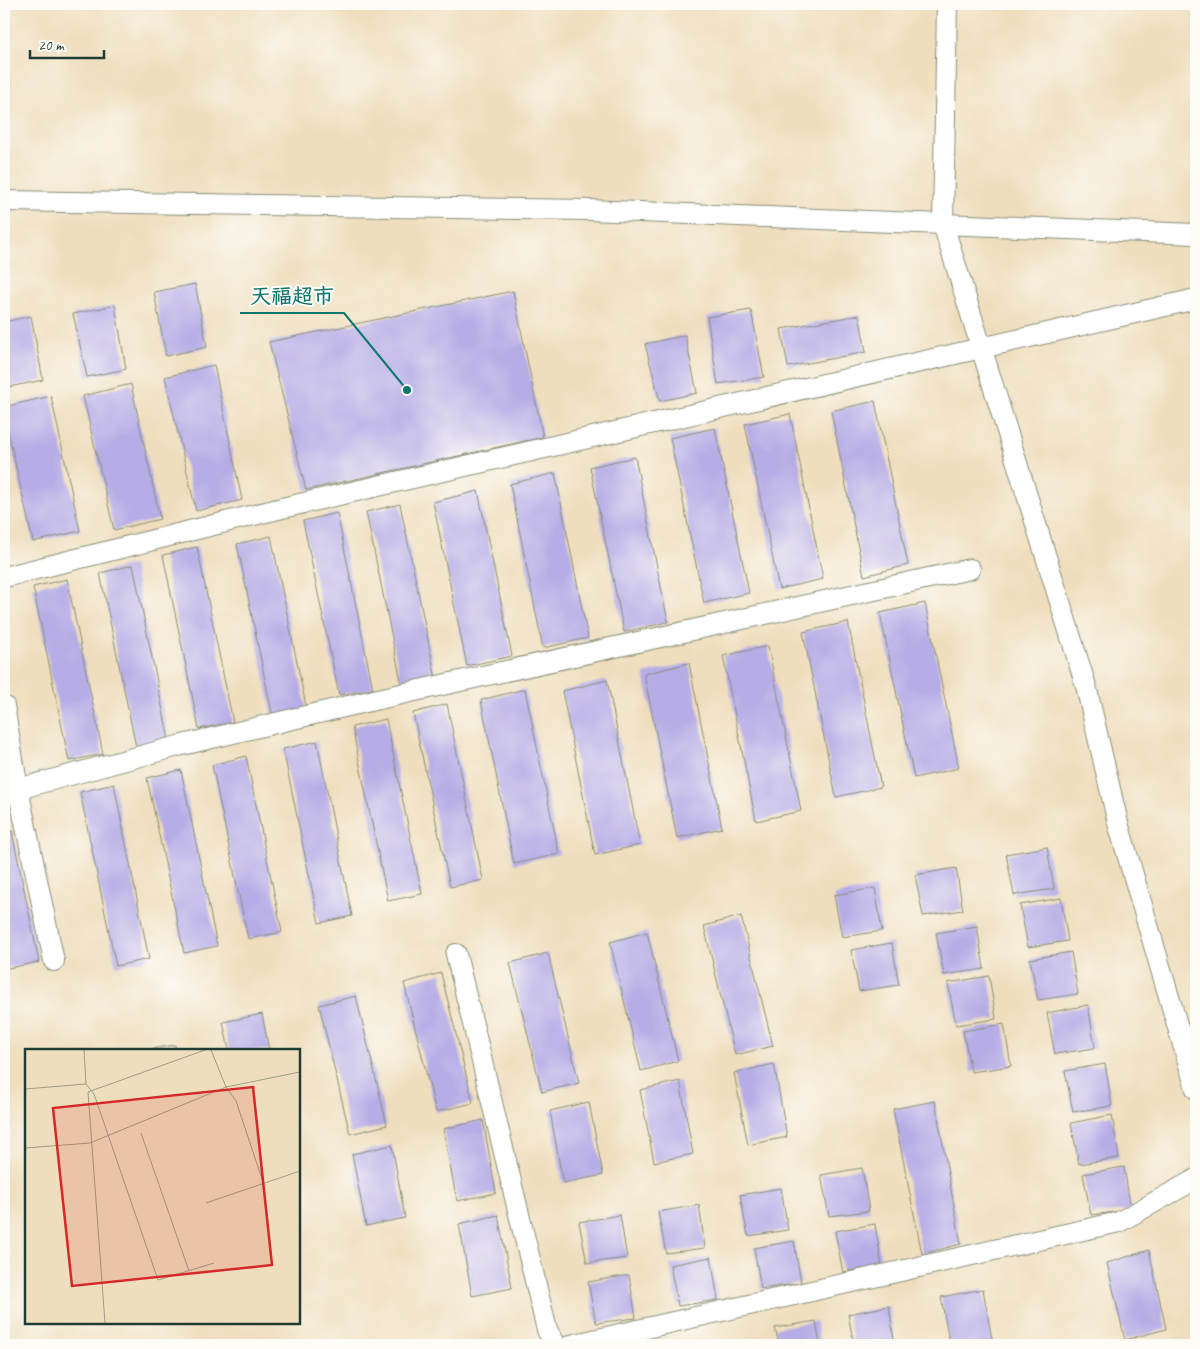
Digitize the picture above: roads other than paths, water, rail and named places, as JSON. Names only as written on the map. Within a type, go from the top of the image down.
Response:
[{"type":"street","points":[[947,4],[943,224],[980,349],[1086,686],[1118,824],[1196,1088]]},
{"type":"street","points":[[4,201],[589,210],[1196,234]]},
{"type":"street","points":[[4,577],[282,508],[1196,299]]},
{"type":"street","points":[[18,789],[178,746],[346,707],[970,569]]},
{"type":"street","points":[[4,706],[18,789],[54,961]]},
{"type":"street","points":[[456,954],[547,1330],[556,1345]]},
{"type":"street","points":[[571,1345],[1119,1222],[1196,1179]]},
{"type":"place","name":"天福超市","points":[[407,390]]}]
